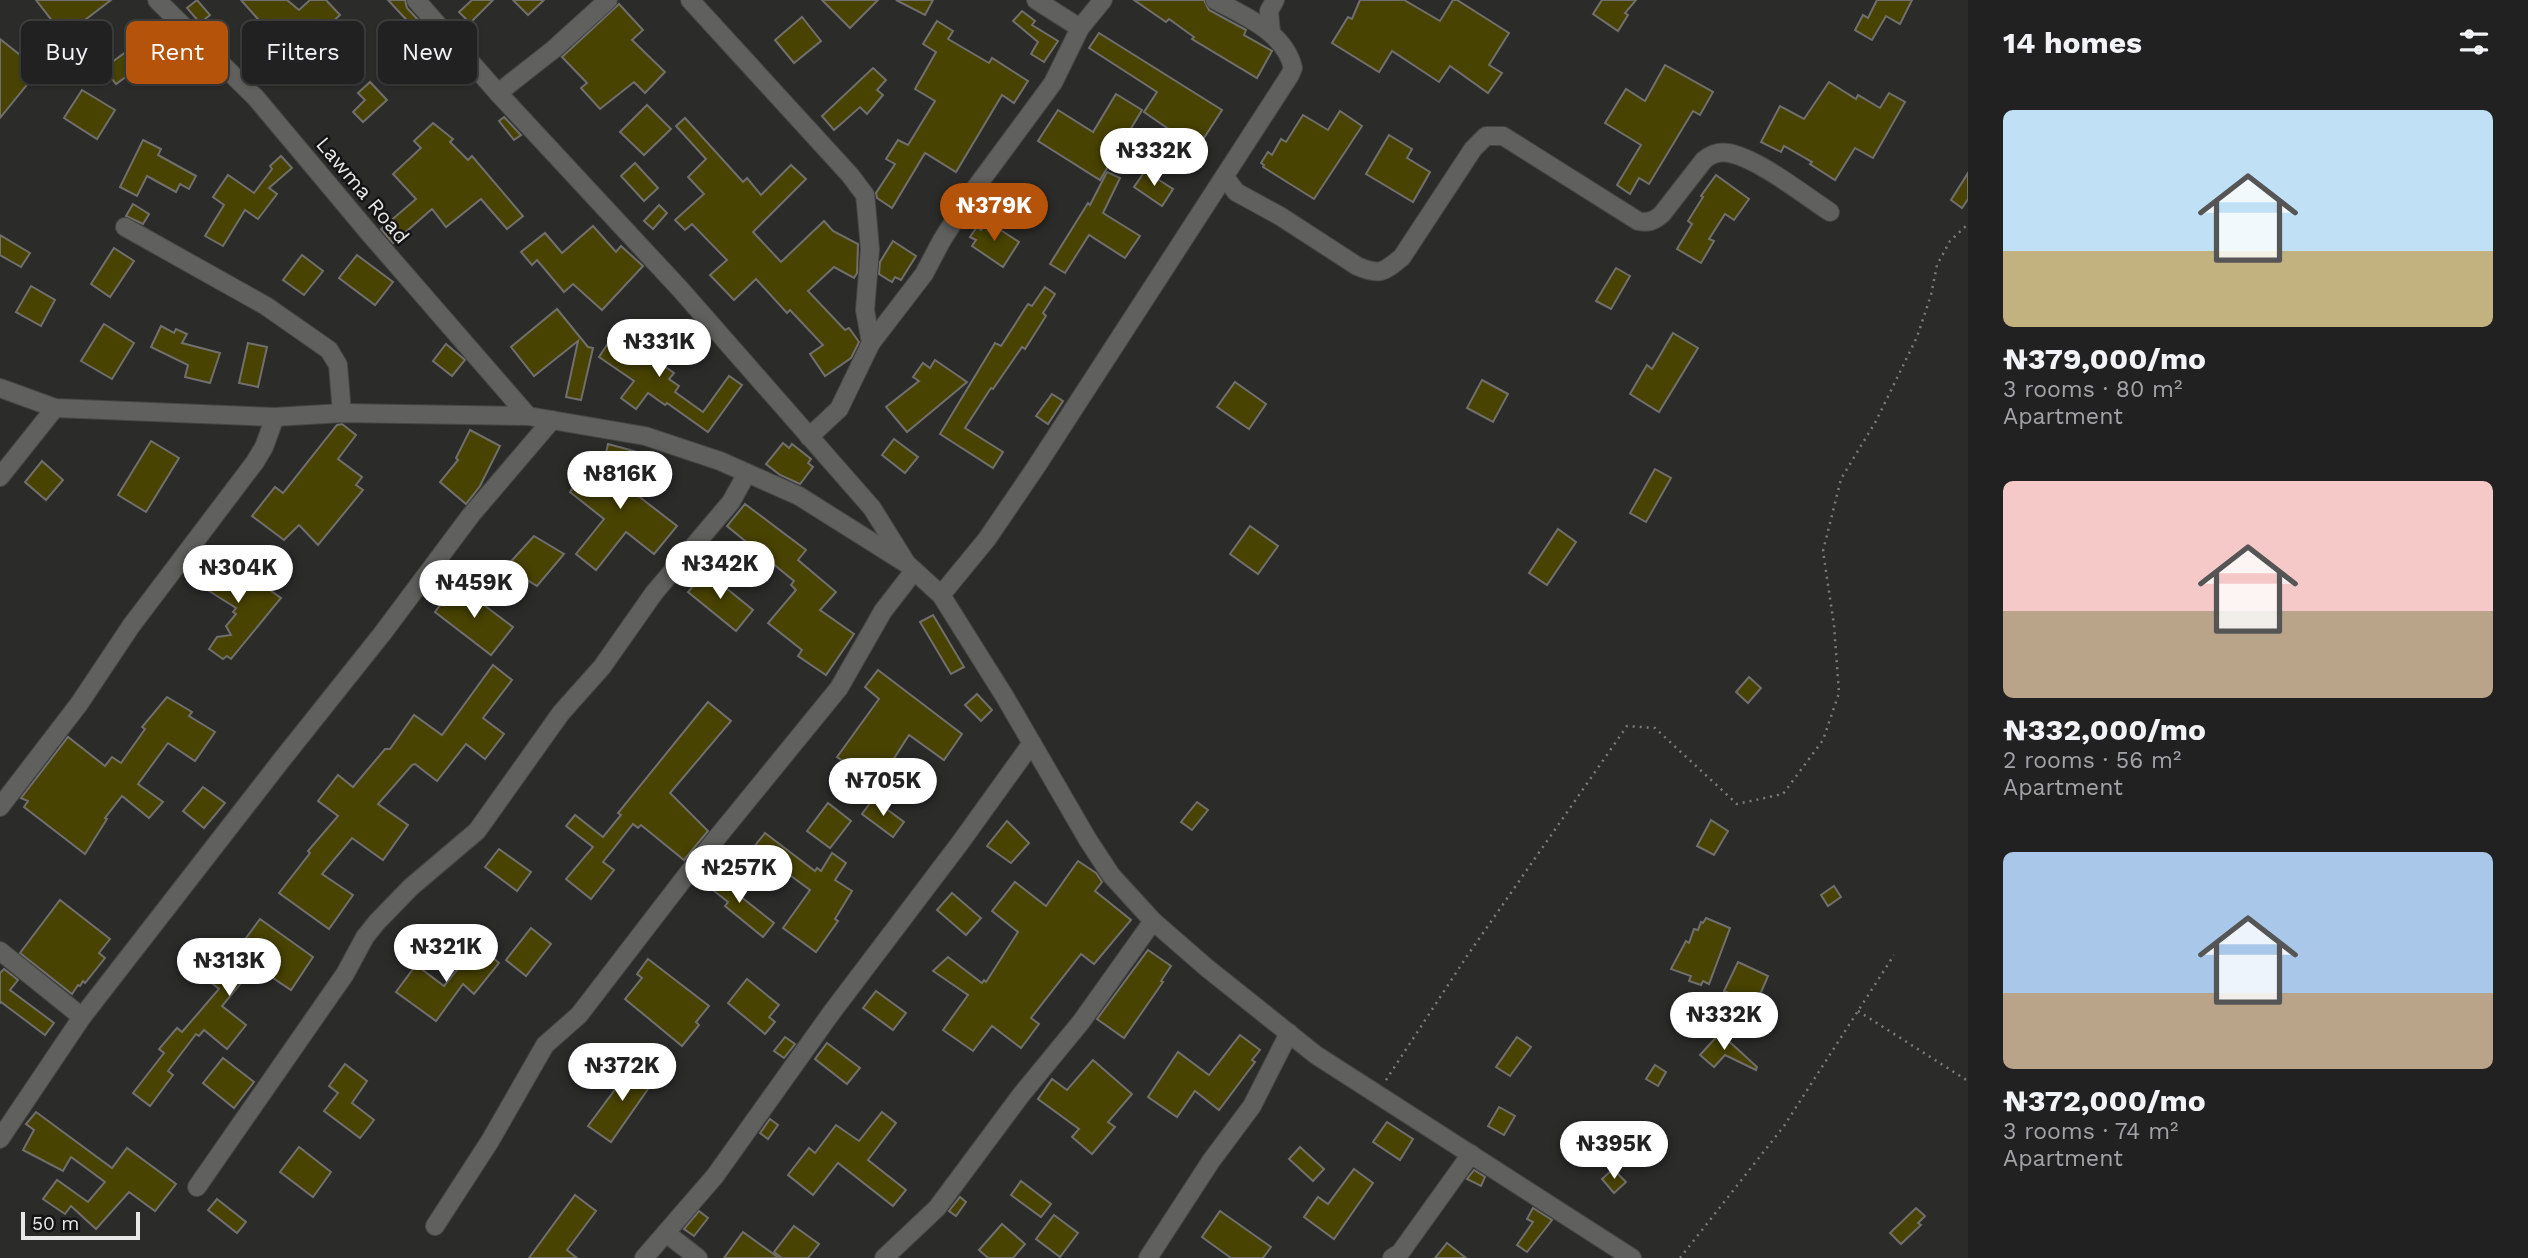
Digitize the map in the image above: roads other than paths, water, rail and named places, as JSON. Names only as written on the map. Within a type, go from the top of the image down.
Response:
[{"type":"street","name":"Lawma Road","points":[[157,0],[256,98],[528,416]]},
{"type":"street","points":[[416,0],[498,93],[681,290],[872,508],[910,567]]},
{"type":"street","points":[[498,93],[554,49],[608,0]]},
{"type":"street","points":[[690,0],[859,185],[864,195],[870,249],[864,310],[871,343]]},
{"type":"street","points":[[1036,0],[1080,28]]},
{"type":"street","points":[[810,437],[839,409],[871,343],[924,274],[974,190],[1053,83],[1080,28],[1103,0]]},
{"type":"street","points":[[941,595],[987,539],[1029,477],[1293,68],[1288,54],[1270,33],[1215,0]]},
{"type":"street","points":[[1246,17],[1272,6],[1270,33]]},
{"type":"street","points":[[1225,177],[1236,192],[1280,216],[1357,266],[1379,273],[1387,270],[1402,257],[1473,149],[1486,136],[1503,135],[1638,220],[1647,223],[1662,214],[1704,160],[1710,154],[1718,152],[1730,153],[1754,163],[1830,212]]},
{"type":"street","points":[[125,227],[266,306],[329,350],[338,365],[342,413]]},
{"type":"street","points":[[0,388],[55,408],[275,416],[342,413],[528,416],[645,436],[720,461],[799,496],[910,567],[941,595],[1111,875],[1153,921],[1316,1055],[1632,1258]]},
{"type":"street","points":[[0,477],[55,408]]},
{"type":"street","points":[[0,807],[79,704],[131,626],[256,462],[275,416]]},
{"type":"street","points":[[0,1139],[82,1017],[279,762],[382,634],[471,515],[552,420]]},
{"type":"street","points":[[197,1187],[338,984],[365,937],[411,887],[477,831],[561,713],[601,667],[654,593],[732,502],[747,473]]},
{"type":"street","points":[[849,526],[872,508]]},
{"type":"street","points":[[435,1226],[490,1141],[545,1045],[579,1016],[689,872],[839,688],[910,567]]},
{"type":"street","points":[[644,1258],[715,1176],[832,1012],[1032,743]]},
{"type":"street","points":[[884,1258],[937,1208],[1021,1096],[1081,1022],[1153,921]]},
{"type":"street","points":[[0,951],[82,1017]]},
{"type":"street","points":[[1148,1258],[1210,1161],[1252,1107],[1289,1033]]},
{"type":"street","points":[[1392,1258],[1471,1154]]},
{"type":"street","points":[[666,1233],[698,1258]]}]
